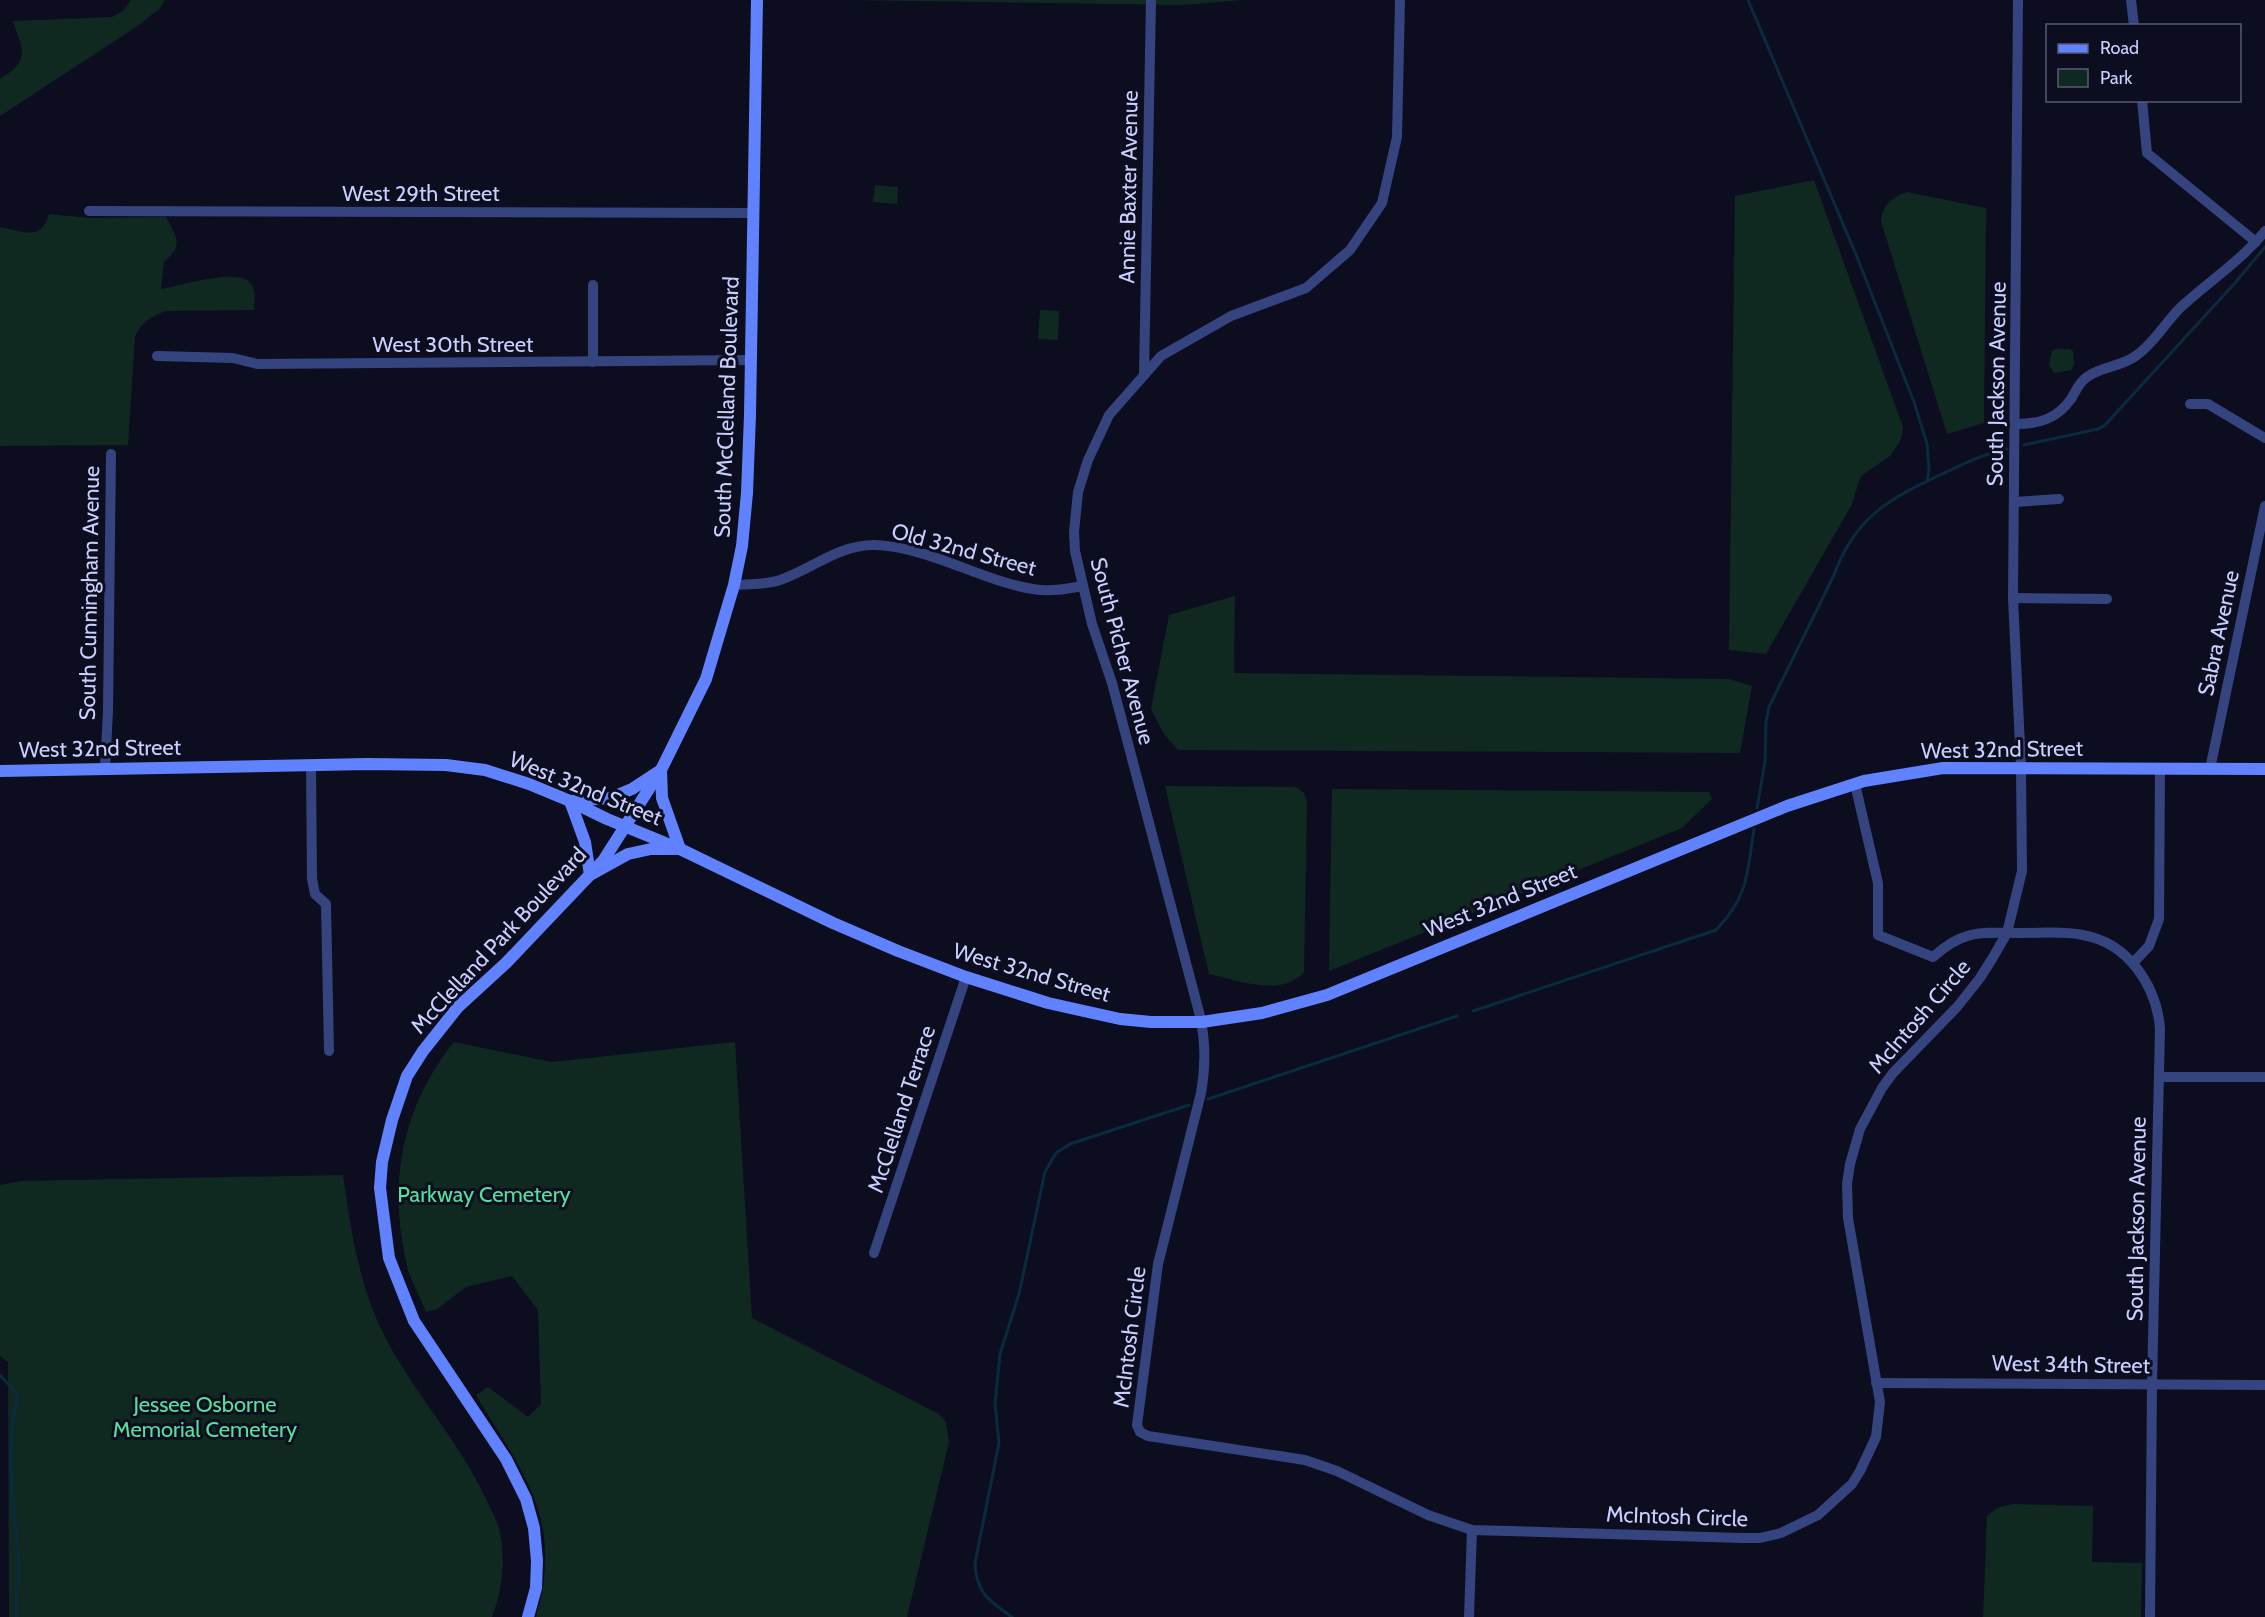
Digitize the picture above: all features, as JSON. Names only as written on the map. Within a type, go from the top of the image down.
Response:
[{"type":"main road","name":"South McClelland Boulevard","points":[[625,826],[661,770],[706,679],[734,585],[742,546],[746,502],[750,360],[757,0]]},
{"type":"main road","name":"West 32nd Street","points":[[0,771],[311,765],[446,765],[480,769],[529,784],[570,801],[680,849],[833,923],[966,977],[1090,1014],[1150,1022],[1202,1022],[1262,1013],[1327,995],[1787,806],[1883,776],[1943,768],[2265,769]]},
{"type":"main road","points":[[661,770],[662,798],[680,849],[651,849],[628,854],[590,875],[585,842],[570,801],[610,798],[632,789],[661,770]]},
{"type":"main road","name":"McClelland Park Boulevard","points":[[528,1617],[536,1588],[537,1561],[534,1528],[526,1499],[506,1460],[414,1321],[389,1258],[380,1188],[386,1142],[392,1120],[407,1076],[423,1051],[458,1008],[506,963],[603,861],[625,826]]},
{"type":"street","name":"Annie Baxter Avenue","points":[[1144,375],[1151,0]]},
{"type":"street","name":"South Picher Avenue","points":[[1202,1022],[1112,683],[1092,624],[1083,586],[1075,551],[1074,532],[1078,492],[1088,460],[1109,415],[1161,356],[1231,316],[1306,288],[1350,250],[1382,204],[1396,137],[1400,0]]},
{"type":"street","name":"South Jackson Avenue","points":[[2018,0],[2013,598],[2021,767]]},
{"type":"street","points":[[2131,0],[2134,24]]},
{"type":"street","points":[[2142,102],[2147,153],[2256,242]]},
{"type":"street","name":"West 29th Street","points":[[89,212],[753,213]]},
{"type":"street","points":[[2016,424],[2034,424],[2047,420],[2062,410],[2087,376],[2128,362],[2138,355],[2181,307],[2256,242],[2265,231]]},
{"type":"street","points":[[593,285],[593,362]]},
{"type":"street","name":"West 30th Street","points":[[157,356],[233,358],[257,364],[750,360]]},
{"type":"street","points":[[2190,404],[2208,404],[2265,438]]},
{"type":"street","name":"South Cunningham Avenue","points":[[105,769],[108,711],[111,454]]},
{"type":"street","points":[[2014,502],[2059,499]]},
{"type":"street","name":"Sabra Avenue","points":[[2210,768],[2265,506]]},
{"type":"street","name":"Old 32nd Street","points":[[734,585],[779,580],[840,552],[874,545],[911,551],[1030,589],[1059,590],[1083,586]]},
{"type":"street","points":[[2013,598],[2107,599]]},
{"type":"street","points":[[311,765],[312,879],[315,894],[326,904],[329,1051]]},
{"type":"street","name":"McIntosh Circle","points":[[1202,1022],[1205,1042],[1205,1073],[1185,1163],[1167,1220],[1158,1264],[1137,1425],[1140,1432],[1148,1436],[1305,1460],[1337,1471],[1428,1515],[1472,1530],[1742,1538],[1760,1538],[1781,1533],[1818,1515],[1845,1493],[1860,1471],[1876,1437],[1880,1402],[1848,1218],[1847,1184],[1850,1164],[1860,1129],[1882,1088],[1980,978],[2007,933],[2022,871],[2021,767]]},
{"type":"street","points":[[2133,963],[2149,946],[2159,919],[2160,768]]},
{"type":"street","name":"South Jackson Avenue","points":[[1854,784],[1878,883],[1878,935],[1933,957],[1958,938],[1979,933],[2083,934],[2110,945],[2133,963],[2147,982],[2159,1011],[2150,1617]]},
{"type":"street","name":"McClelland Terrace","points":[[874,1253],[966,977]]},
{"type":"street","points":[[2159,1077],[2265,1077]]},
{"type":"street","name":"West 34th Street","points":[[1876,1383],[2265,1385]]},
{"type":"street","points":[[1469,1617],[1472,1530]]},
{"type":"green space","points":[[131,0],[165,0],[159,9],[136,27],[0,116],[0,79],[17,66],[22,54],[13,21],[112,17],[123,11]]},
{"type":"green space","points":[[847,0],[1243,0],[1183,5]]},
{"type":"green space","points":[[1814,180],[1903,427],[1901,440],[1890,456],[1861,476],[1851,506],[1766,654],[1729,650],[1735,196]]},
{"type":"green space","points":[[875,185],[898,187],[897,204],[873,202]]},
{"type":"green space","points":[[1907,192],[1986,208],[1984,423],[1947,434],[1881,221],[1889,202]]},
{"type":"green space","points":[[49,214],[89,218],[166,217],[177,241],[174,250],[164,262],[161,289],[211,278],[238,277],[248,280],[254,289],[254,310],[165,311],[150,318],[141,326],[135,336],[128,445],[0,446],[0,227],[30,233],[46,223]]},
{"type":"green space","points":[[1040,310],[1059,311],[1058,340],[1038,339]]},
{"type":"green space","points":[[2056,349],[2073,351],[2074,365],[2071,370],[2054,373],[2049,365],[2052,351]]},
{"type":"green space","points":[[1235,596],[1234,673],[1729,679],[1752,686],[1740,753],[1178,750],[1164,734],[1151,709],[1169,615]]},
{"type":"green space","points":[[1165,786],[1296,787],[1304,793],[1307,802],[1304,972],[1294,980],[1271,986],[1245,983],[1209,974]]},
{"type":"green space","points":[[1332,789],[1709,792],[1712,799],[1682,828],[1329,971]]},
{"type":"green space","name":"Parkway Cemetery","points":[[454,1042],[552,1062],[735,1042],[752,1318],[939,1414],[946,1422],[949,1442],[907,1617],[536,1617],[543,1583],[545,1552],[542,1525],[523,1475],[476,1395],[488,1387],[528,1417],[541,1404],[538,1310],[512,1276],[466,1287],[437,1309],[426,1312],[408,1270],[402,1239],[399,1186],[401,1160],[407,1134],[425,1086],[438,1063]]},
{"type":"green space","name":"Jessee Osborne Memorial Cemetery","points":[[343,1175],[357,1258],[376,1318],[409,1378],[463,1457],[498,1524],[502,1550],[502,1573],[499,1595],[492,1617],[9,1617],[8,1362],[0,1356],[0,1185],[21,1181]]},
{"type":"green space","points":[[2013,1504],[2093,1506],[2092,1562],[2142,1563],[2141,1617],[1983,1617],[1987,1516],[1997,1508]]},
{"type":"waterway","points":[[1748,0],[1857,257],[1914,402],[1927,444],[1929,470],[1927,481]]},
{"type":"waterway","points":[[2024,445],[2098,429],[2105,425],[2265,247]]},
{"type":"waterway","points":[[1757,808],[1765,762],[1766,722],[1769,707],[1852,538],[1876,512],[1906,492],[1973,460],[2007,449]]},
{"type":"waterway","points":[[1473,1011],[1716,930],[1727,918],[1741,895],[1748,871],[1754,829]]},
{"type":"waterway","points":[[1208,1099],[1457,1016]]},
{"type":"waterway","points":[[1012,1617],[985,1595],[978,1582],[975,1563],[999,1443],[995,1403],[1000,1354],[1019,1294],[1045,1172],[1056,1153],[1070,1144],[1189,1105]]},
{"type":"waterway","points":[[0,1375],[18,1395],[11,1438],[13,1502],[19,1566],[16,1617]]}]
